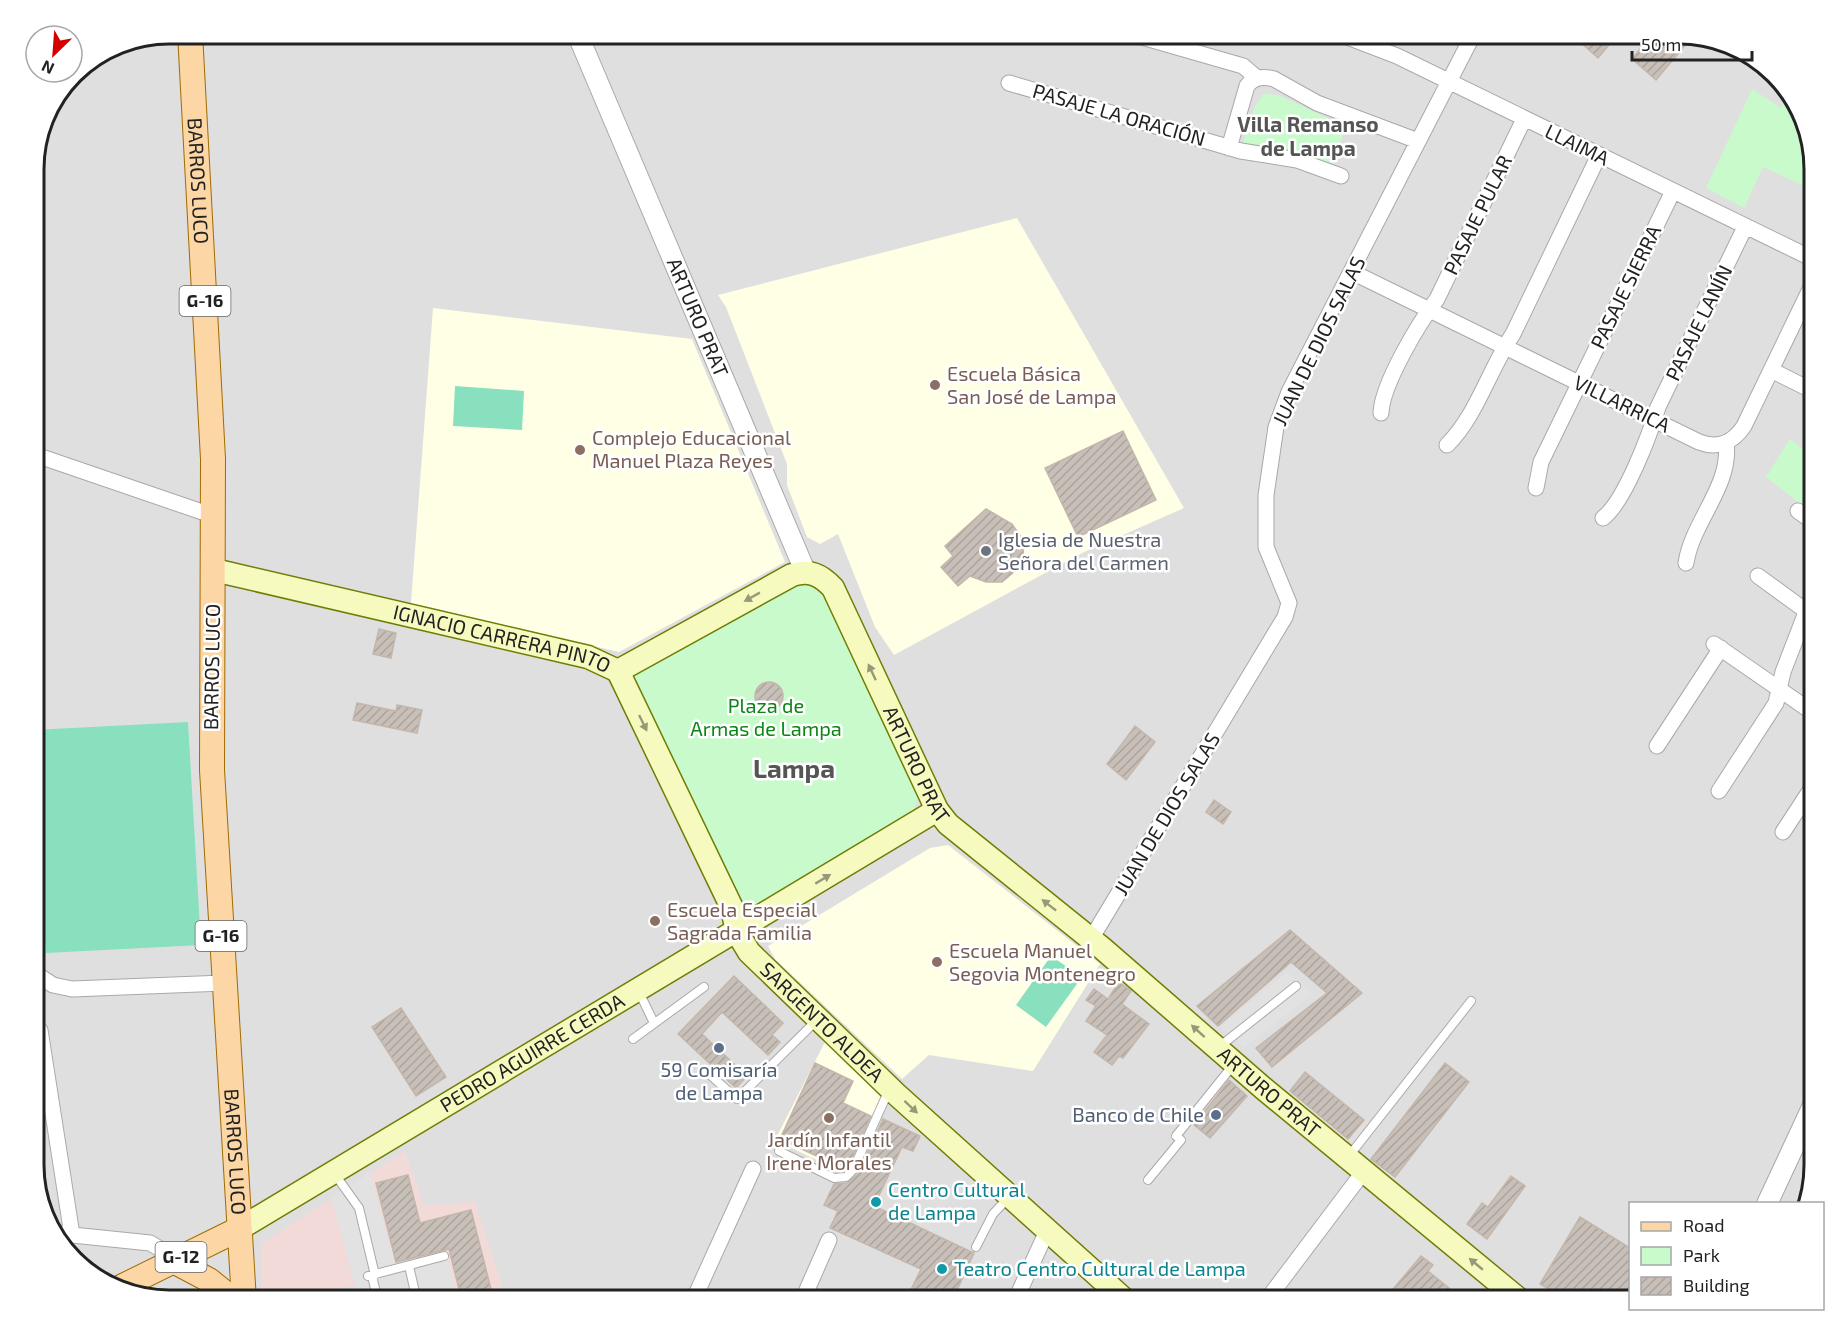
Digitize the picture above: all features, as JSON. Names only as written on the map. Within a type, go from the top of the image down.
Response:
[{"type":"main road","name":"BARROS LUCO","points":[[191,44],[211,398],[214,516],[212,760],[243,1290]]},
{"type":"main road","name":"IGNACIO CARRERA PINTO","points":[[214,570],[588,657],[618,671],[792,575],[805,571]]},
{"type":"main road","name":"ARTURO PRAT","points":[[805,571],[821,577],[833,588],[937,810],[957,833],[1091,939],[1235,1063],[1508,1290]]},
{"type":"main road","name":"SARGENTO ALDEA","points":[[618,671],[732,908],[737,932],[749,952],[890,1088],[1114,1290]]},
{"type":"main road","name":"PEDRO AGUIRRE CERDA","points":[[127,1284],[239,1229],[937,810]]},
{"type":"main road","points":[[173,1261],[209,1280],[221,1290]]},
{"type":"street","name":"ARTURO PRAT","points":[[582,44],[805,571]]},
{"type":"street","points":[[1167,44],[1244,66],[1257,78],[1274,79],[1317,103],[1418,141]]},
{"type":"street","name":"LLAIMA","points":[[1366,44],[1397,56],[1804,255]]},
{"type":"street","name":"JUAN DE DIOS SALAS","points":[[1091,939],[1285,617],[1289,603],[1266,547],[1266,495],[1272,442],[1289,392],[1468,44]]},
{"type":"street","points":[[1229,148],[1247,86],[1257,78]]},
{"type":"street","name":"PASAJE LA ORACIÓN","points":[[1009,83],[1229,148],[1298,160],[1341,176]]},
{"type":"street","name":"PASAJE PULAR","points":[[1381,413],[1386,391],[1420,322],[1437,299],[1524,119]]},
{"type":"street","points":[[1447,445],[1466,422],[1599,155]]},
{"type":"street","name":"PASAJE SIERRA","points":[[1536,488],[1541,462],[1673,191]]},
{"type":"street","name":"PASAJE LANÍN","points":[[1603,518],[1618,501],[1658,407],[1745,227]]},
{"type":"street","name":"VILLARRICA","points":[[1352,272],[1705,444],[1726,443]]},
{"type":"street","points":[[1686,563],[1690,546],[1725,467],[1726,443],[1739,433],[1804,302]]},
{"type":"street","points":[[1771,370],[1804,386]]},
{"type":"street","points":[[44,458],[214,516]]},
{"type":"street","points":[[1798,511],[1804,515]]},
{"type":"street","points":[[1758,576],[1804,610]]},
{"type":"street","points":[[1719,791],[1776,703],[1804,617]]},
{"type":"street","points":[[1657,746],[1718,646],[1804,706]]},
{"type":"street","points":[[1783,832],[1804,800]]},
{"type":"street","points":[[44,979],[53,985],[72,989],[224,983]]},
{"type":"street","points":[[44,1056],[72,1235]]},
{"type":"street","points":[[1767,1202],[1804,1124]]},
{"type":"street","points":[[1273,1290],[1356,1164]]},
{"type":"street","points":[[698,1290],[753,1169]]},
{"type":"street","points":[[1020,1290],[1047,1231]]},
{"type":"street","points":[[64,1234],[150,1244],[162,1250],[173,1261]]},
{"type":"street","points":[[807,1290],[829,1240]]},
{"type":"lane","points":[[1218,1048],[1296,986]]},
{"type":"lane","points":[[633,1039],[704,987]]},
{"type":"lane","points":[[639,990],[654,1023]]},
{"type":"lane","points":[[1356,1164],[1471,1001]]},
{"type":"lane","points":[[708,1073],[737,1099],[818,1019]]},
{"type":"lane","points":[[1148,1180],[1181,1140],[1176,1136],[1235,1063]]},
{"type":"lane","points":[[779,1151],[834,1178],[846,1177],[853,1170],[890,1088]]},
{"type":"lane","points":[[334,1172],[359,1208],[375,1290]]},
{"type":"lane","points":[[976,1247],[993,1214],[1009,1197]]},
{"type":"lane","points":[[372,1276],[444,1256]]},
{"type":"lane","points":[[408,1266],[414,1290]]},
{"type":"shaded area","points":[[168,44],[1680,44],[1720,50],[1756,69],[1779,92],[1792,113],[1800,136],[1804,168],[1804,1166],[1799,1202],[1629,1202],[1629,1290],[168,1290],[128,1284],[92,1265],[69,1242],[56,1221],[50,1206],[44,1174],[44,160],[53,120],[69,92],[76,84],[84,84],[86,74],[106,60],[128,50]]},
{"type":"shaded area","name":"Escuela Básica San José de Lampa","points":[[1017,218],[1184,508],[1082,553],[894,655],[875,627],[838,534],[820,544],[807,537],[787,485],[787,464],[726,307],[718,295]]},
{"type":"shaded area","name":"Complejo Educacional Manuel Plaza Reyes","points":[[433,308],[692,339],[785,562],[619,652],[411,603]]},
{"type":"shaded area","name":"Escuela Manuel Segovia Montenegro","points":[[948,845],[1100,964],[1033,1071],[929,1055],[902,1079],[775,959],[768,946],[930,848]]},
{"type":"shaded area","points":[[1287,972],[1312,994],[1244,1048],[1220,1027]]},
{"type":"shaded area","name":"Jardín Infantil Irene Morales","points":[[825,1042],[882,1095],[846,1174],[775,1140]]},
{"type":"shaded area","points":[[405,1151],[424,1205],[475,1202],[503,1290],[355,1290],[354,1285],[329,1290],[262,1290],[261,1244]]},
{"type":"shaded area","points":[[370,1173],[395,1263],[446,1251],[456,1290],[356,1290],[331,1197]]},
{"type":"green space","points":[[1752,89],[1781,108],[1784,101],[1792,113],[1800,136],[1804,186],[1763,167],[1744,208],[1706,188]]},
{"type":"green space","points":[[1264,94],[1278,95],[1347,127],[1330,163],[1285,148],[1262,148],[1243,143],[1255,106]]},
{"type":"green space","points":[[455,386],[524,391],[522,430],[453,426]]},
{"type":"green space","points":[[1790,439],[1804,450],[1804,506],[1766,477]]},
{"type":"green space","name":"Plaza de Armas de Lampa","points":[[811,581],[822,588],[918,797],[914,811],[754,909],[745,908],[734,895],[631,682],[633,669],[795,582]]},
{"type":"green space","points":[[188,722],[201,945],[46,953],[44,729]]},
{"type":"green space","points":[[1051,956],[1082,977],[1046,1027],[1016,1005]]},
{"type":"building","points":[[1582,44],[1610,44],[1598,58]]},
{"type":"building","points":[[1644,44],[1686,44],[1656,80],[1632,59]]},
{"type":"building","points":[[1123,431],[1156,500],[1078,537],[1045,468]]},
{"type":"building","name":"Iglesia de Nuestra Señora del Carmen","points":[[986,509],[1012,524],[1024,541],[1023,556],[1015,571],[1002,582],[986,582],[970,576],[958,586],[941,567],[953,556],[945,546]]},
{"type":"building","points":[[379,629],[396,633],[391,658],[373,654]]},
{"type":"building","points":[[769,682],[779,686],[783,696],[779,706],[769,710],[759,706],[755,696],[759,686]]},
{"type":"building","points":[[357,703],[396,711],[397,705],[422,710],[417,733],[353,720]]},
{"type":"building","points":[[1135,726],[1155,742],[1126,780],[1107,764]]},
{"type":"building","points":[[1214,800],[1231,812],[1223,824],[1206,812]]},
{"type":"building","points":[[1290,930],[1362,993],[1272,1067],[1256,1048],[1327,993],[1291,962],[1218,1026],[1197,1006]]},
{"type":"building","points":[[734,976],[783,1023],[772,1035],[780,1042],[768,1055],[722,1012],[702,1034],[747,1076],[736,1088],[678,1034]]},
{"type":"building","points":[[1119,982],[1131,991],[1122,1004],[1149,1024],[1123,1058],[1119,1056],[1112,1065],[1094,1052],[1107,1035],[1086,1021],[1096,1006],[1086,1000],[1094,989],[1108,999]]},
{"type":"building","points":[[401,1008],[446,1077],[416,1096],[372,1027]]},
{"type":"building","name":"Jardín Infantil Irene Morales","points":[[815,1063],[853,1081],[843,1103],[871,1116],[848,1167],[843,1171],[821,1162],[823,1159],[780,1139]]},
{"type":"building","points":[[1445,1063],[1469,1082],[1395,1177],[1371,1159]]},
{"type":"building","points":[[1305,1072],[1364,1120],[1348,1139],[1290,1091]]},
{"type":"building","name":"Banco de Chile","points":[[1229,1080],[1247,1096],[1210,1138],[1194,1125]]},
{"type":"building","points":[[883,1119],[920,1136],[913,1151],[902,1147],[874,1206],[974,1253],[957,1290],[911,1290],[921,1269],[830,1228],[838,1211],[824,1205],[834,1184],[847,1183],[858,1174]]},
{"type":"building","points":[[408,1175],[420,1223],[471,1210],[491,1290],[459,1290],[449,1249],[396,1262],[376,1183]]},
{"type":"building","points":[[1511,1176],[1525,1186],[1487,1239],[1467,1224],[1482,1203],[1488,1207]]},
{"type":"building","points":[[1580,1217],[1629,1247],[1629,1290],[1550,1290],[1540,1284]]},
{"type":"building","points":[[1421,1256],[1433,1265],[1428,1271],[1451,1290],[1392,1290]]},
{"type":"place","name":"Escuela Básica San José de Lampa","points":[[935,385]]},
{"type":"place","name":"Complejo Educacional Manuel Plaza Reyes","points":[[580,450]]},
{"type":"place","name":"Iglesia de Nuestra Señora del Carmen","points":[[986,551]]},
{"type":"place","name":"Escuela Especial Sagrada Familia","points":[[655,921]]},
{"type":"place","name":"Escuela Manuel Segovia Montenegro","points":[[937,962]]},
{"type":"place","name":"59 Comisaría de Lampa","points":[[719,1048]]},
{"type":"place","name":"Banco de Chile","points":[[1216,1115]]},
{"type":"place","name":"Jardín Infantil Irene Morales","points":[[829,1118]]},
{"type":"place","name":"Centro Cultural de Lampa","points":[[876,1202]]},
{"type":"place","name":"Teatro Centro Cultural de Lampa","points":[[942,1269]]},
{"type":"district","name":"Villa Remanso de Lampa","points":[[1308,137]]},
{"type":"district","name":"Lampa","points":[[794,769]]}]
